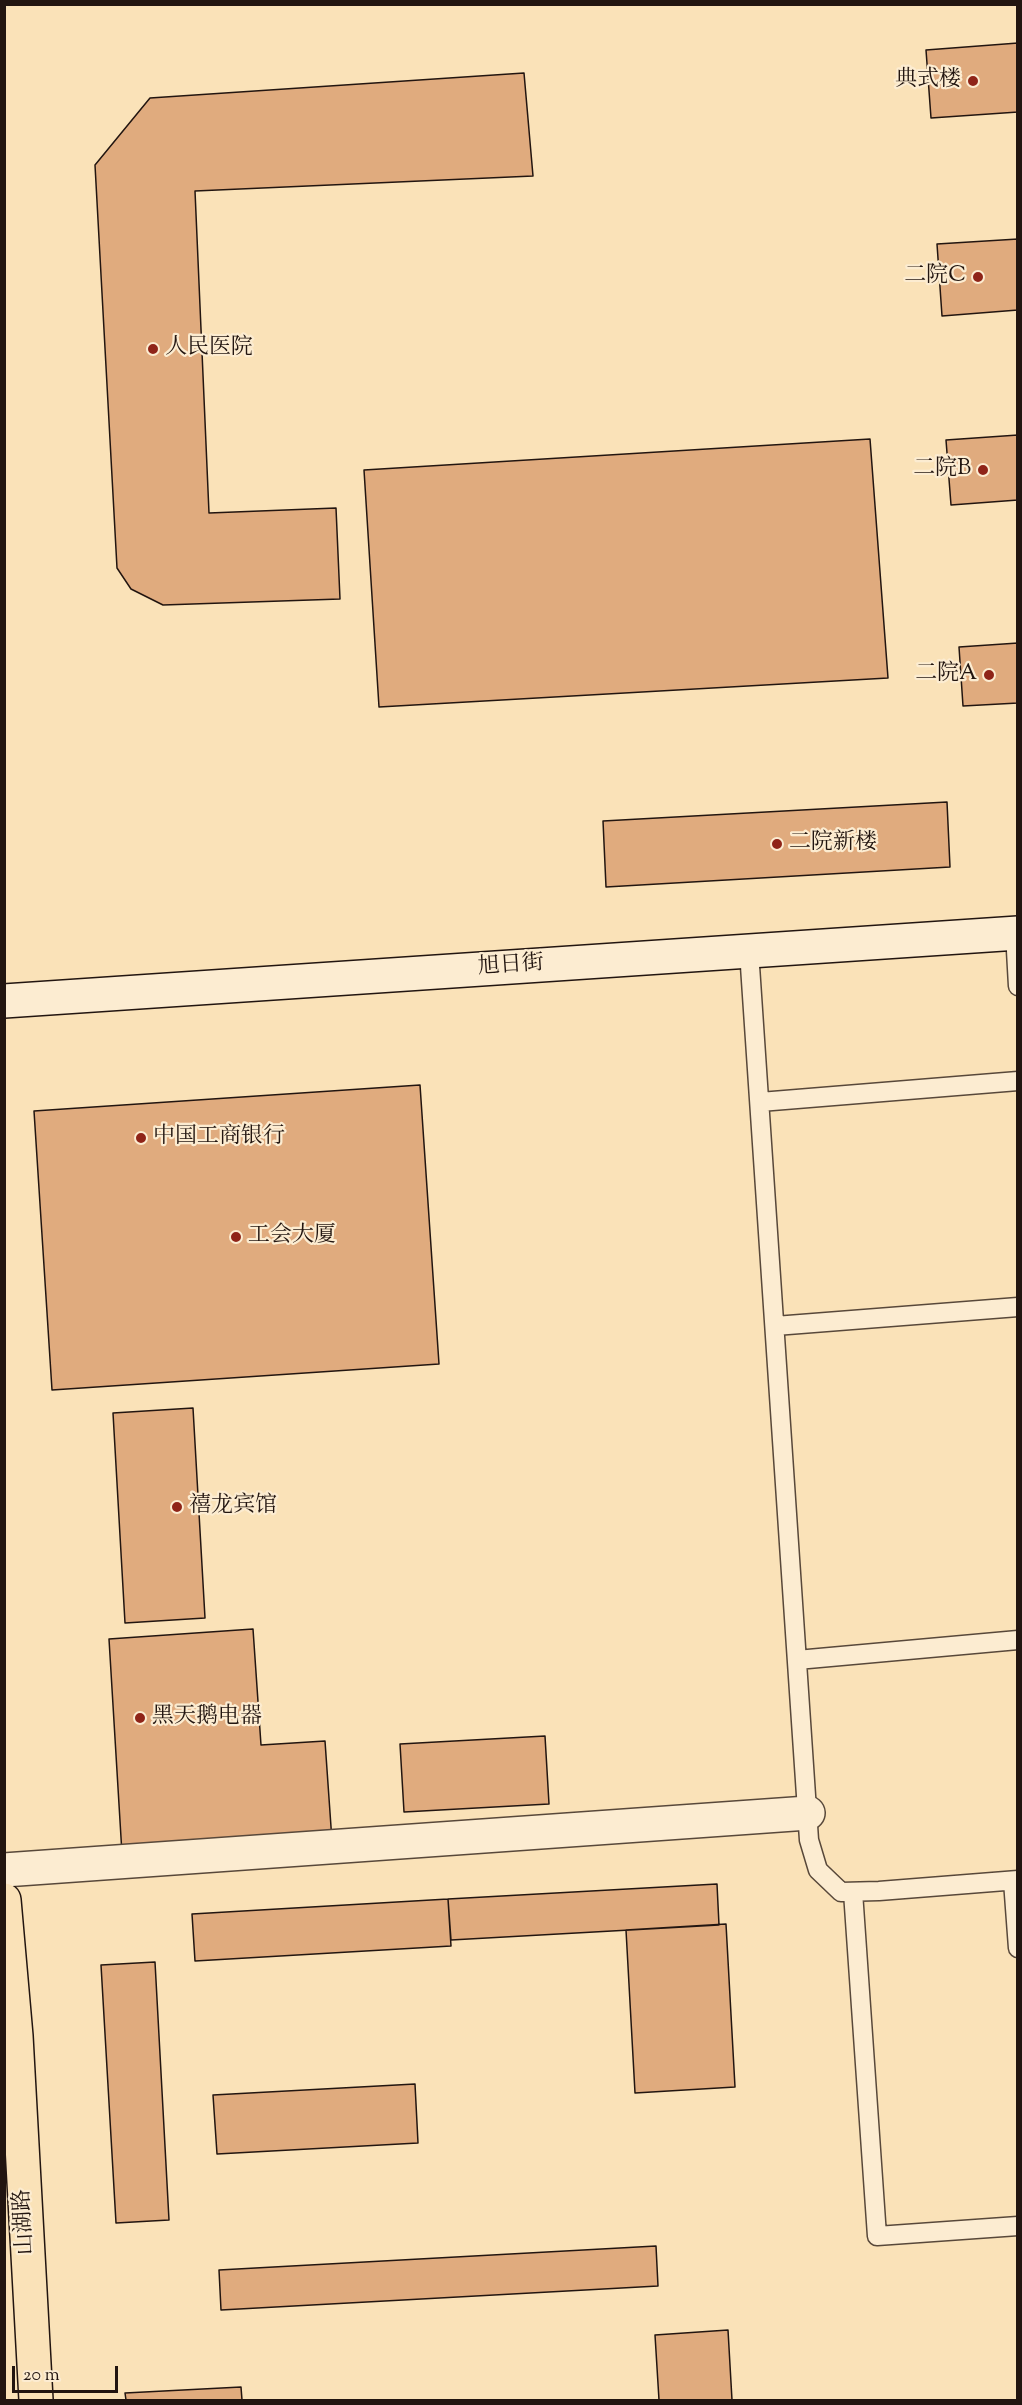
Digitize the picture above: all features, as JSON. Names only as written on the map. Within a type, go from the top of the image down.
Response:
[{"type":"main road","name":"旭日街","points":[[4,1001],[1016,933]]},
{"type":"main road","points":[[4,1870],[808,1813]]},
{"type":"main road","name":"山湖路","points":[[4,1900],[10,2036],[36,2400]]},
{"type":"lane","points":[[1016,933],[1017,986]]},
{"type":"lane","points":[[749,951],[809,1840],[818,1870],[841,1892],[1015,1881],[1017,1948]]},
{"type":"lane","points":[[760,1102],[1017,1081]]},
{"type":"lane","points":[[775,1326],[1017,1307]]},
{"type":"lane","points":[[797,1660],[1017,1640]]},
{"type":"lane","points":[[853,1892],[877,2236],[1017,2226]]},
{"type":"building","name":"典式楼","points":[[1018,43],[1018,112],[931,118],[926,50]]},
{"type":"building","name":"人民医院","points":[[524,73],[533,176],[195,191],[209,513],[336,508],[340,599],[163,605],[131,589],[117,568],[95,165],[150,98]]},
{"type":"building","name":"二院C","points":[[1018,239],[1018,310],[942,316],[937,244]]},
{"type":"building","name":"二院B","points":[[1018,435],[1018,500],[951,505],[946,440]]},
{"type":"building","points":[[870,439],[888,678],[379,707],[364,470]]},
{"type":"building","name":"二院A","points":[[1018,643],[1018,703],[963,706],[959,647]]},
{"type":"building","name":"二院新楼","points":[[947,802],[950,867],[606,887],[603,821]]},
{"type":"building","name":"工会大厦","points":[[420,1085],[439,1364],[52,1390],[34,1111]]},
{"type":"building","points":[[193,1408],[205,1618],[125,1623],[113,1413]]},
{"type":"building","points":[[253,1629],[261,1745],[325,1741],[332,1841],[122,1854],[109,1639]]},
{"type":"building","points":[[545,1736],[549,1804],[404,1812],[400,1744]]},
{"type":"building","points":[[717,1884],[719,1925],[451,1940],[448,1899]]},
{"type":"building","points":[[448,1899],[451,1946],[195,1961],[192,1914]]},
{"type":"building","points":[[726,1924],[735,2087],[635,2093],[626,1930]]},
{"type":"building","points":[[155,1962],[169,2220],[116,2223],[101,1965]]},
{"type":"building","points":[[415,2084],[418,2143],[217,2154],[213,2095]]},
{"type":"building","points":[[656,2246],[658,2286],[221,2310],[219,2270]]},
{"type":"building","points":[[728,2330],[732,2400],[659,2400],[655,2335]]},
{"type":"building","points":[[241,2387],[242,2400],[126,2400],[125,2393]]},
{"type":"place","name":"典式楼","points":[[973,81]]},
{"type":"place","name":"二院C","points":[[978,277]]},
{"type":"place","name":"人民医院","points":[[153,349]]},
{"type":"place","name":"二院B","points":[[983,470]]},
{"type":"place","name":"二院A","points":[[989,675]]},
{"type":"place","name":"二院新楼","points":[[777,844]]},
{"type":"place","name":"中国工商银行","points":[[141,1138]]},
{"type":"place","name":"工会大厦","points":[[236,1237]]},
{"type":"place","name":"禧龙宾馆","points":[[177,1507]]},
{"type":"place","name":"黑天鹅电器","points":[[140,1718]]}]
